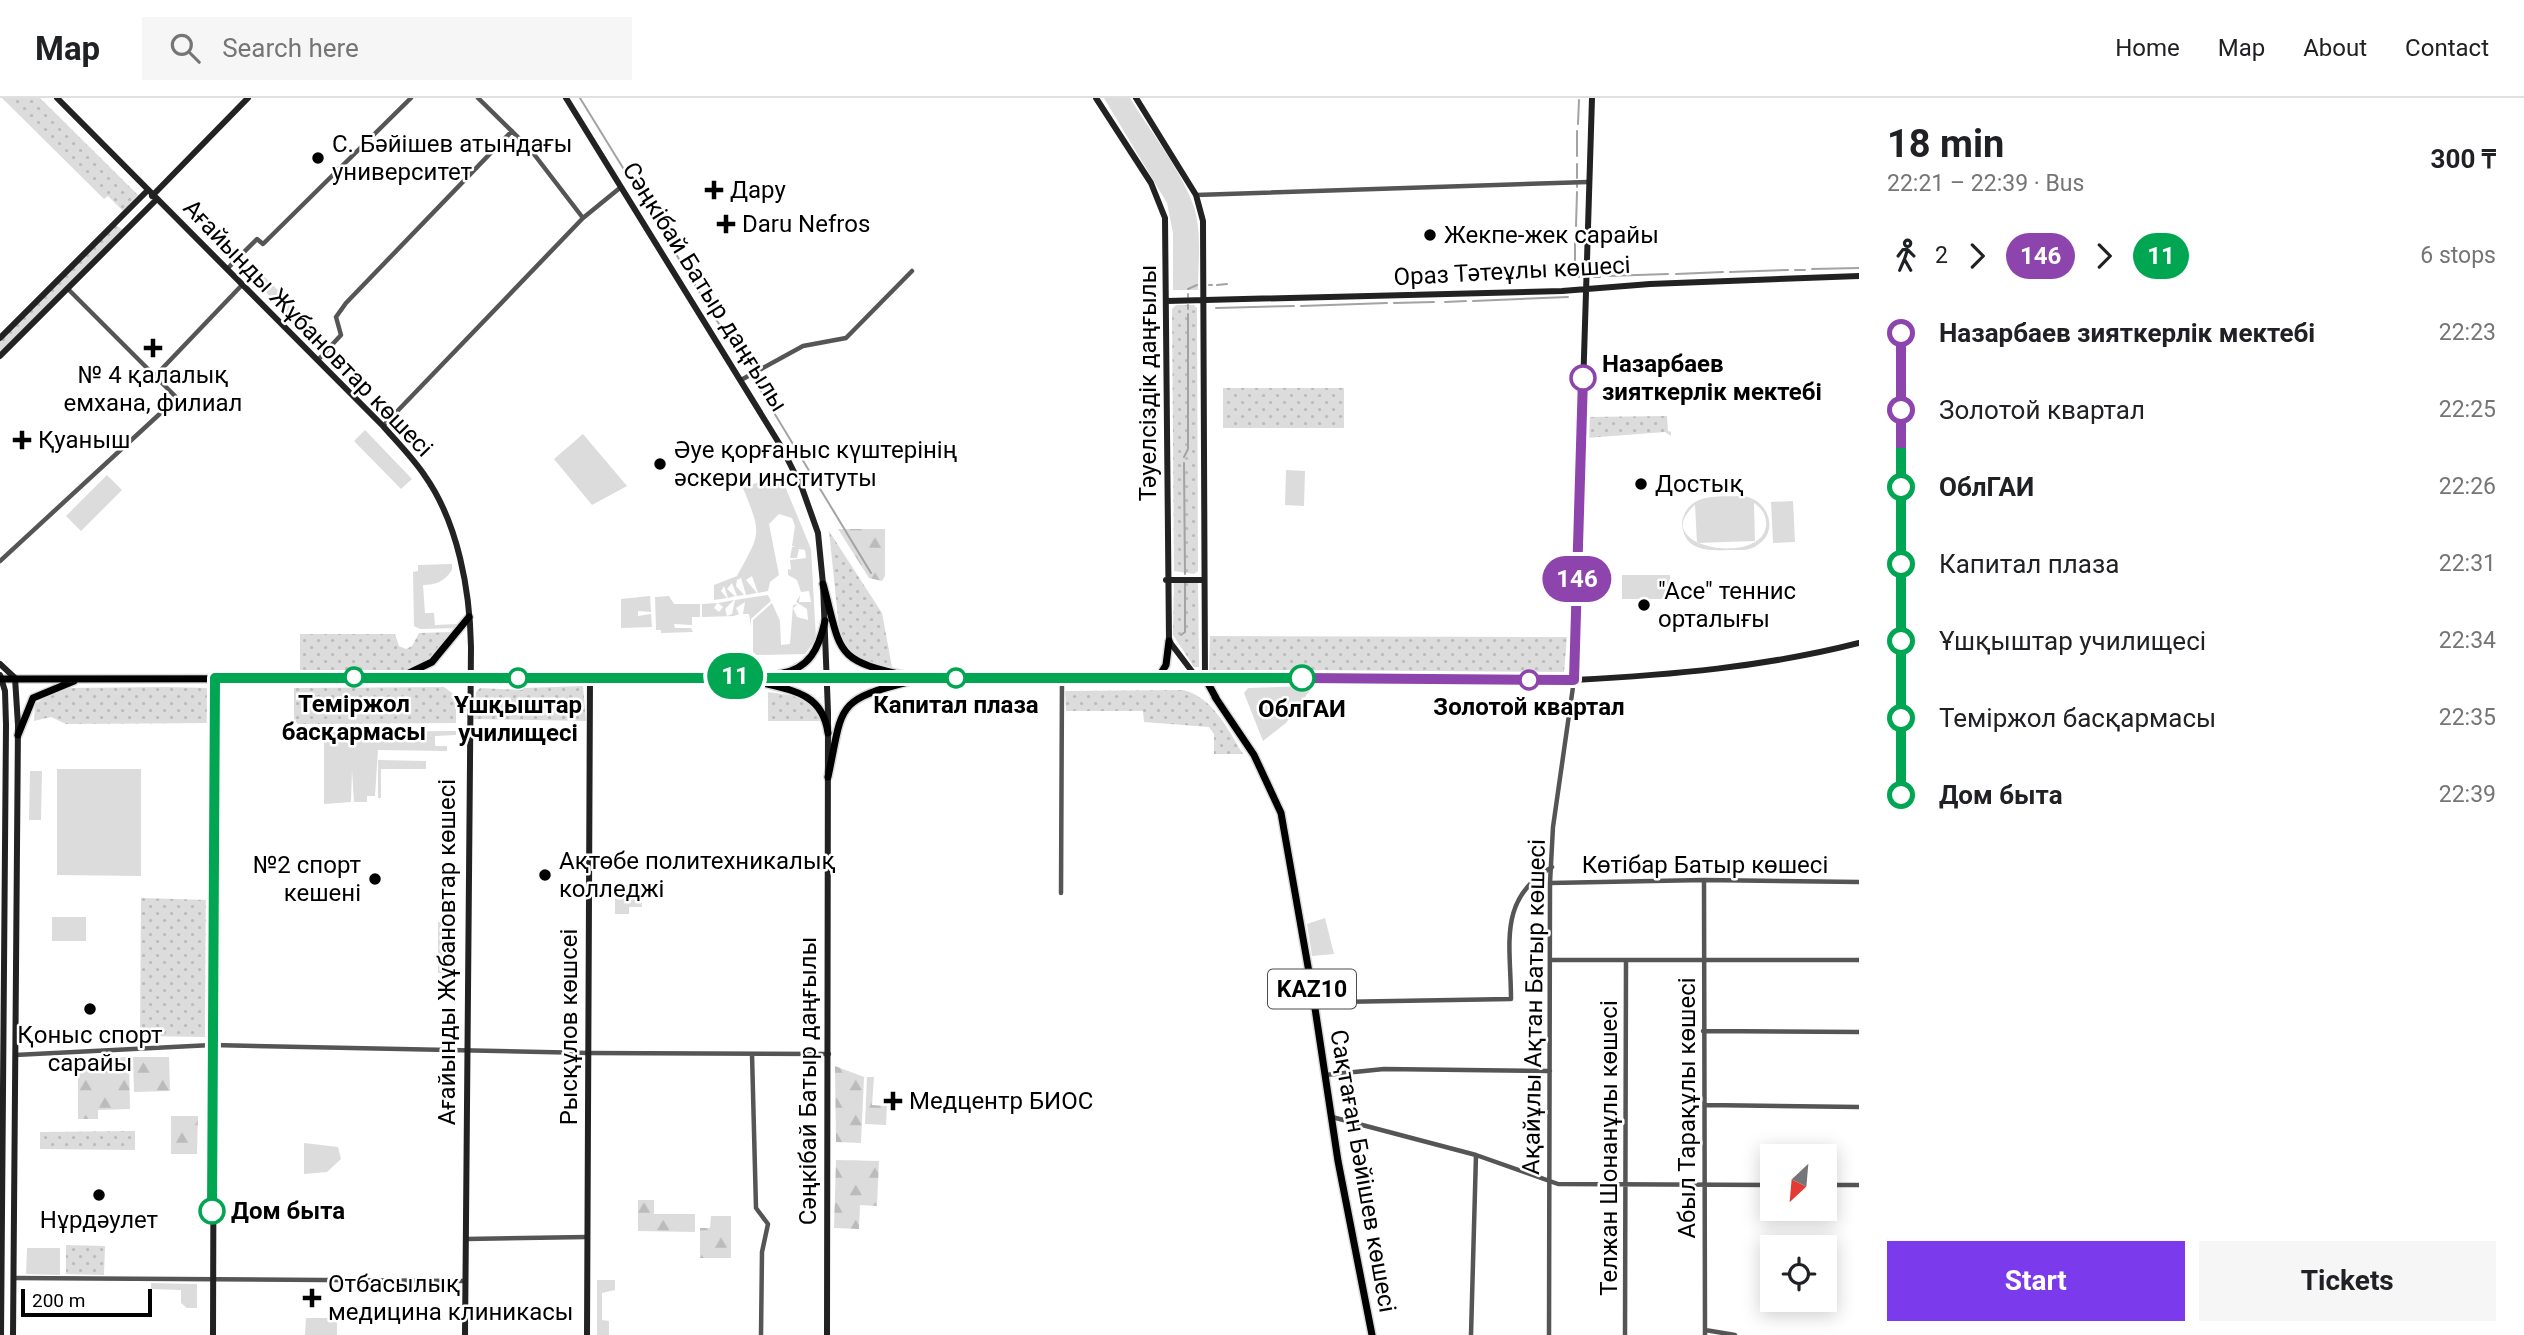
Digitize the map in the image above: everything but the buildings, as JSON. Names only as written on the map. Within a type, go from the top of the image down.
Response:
[{"type":"main road","points":[[823,584],[838,638],[848,656],[867,668],[923,679]]},
{"type":"main road","points":[[401,677],[432,662],[469,617]]},
{"type":"main road","points":[[754,676],[793,670],[809,661],[820,642],[825,621]]},
{"type":"main road","points":[[1158,678],[1167,661],[1168,641]]},
{"type":"main road","points":[[738,676],[816,702],[826,715],[828,733]]},
{"type":"main road","points":[[1,677],[1201,678]]},
{"type":"main road","points":[[18,734],[33,698],[81,678]]},
{"type":"main road","name":"Сақтаған Бәйішев көшесі","points":[[1201,678],[1254,755],[1280,813],[1313,995],[1331,1117],[1372,1335]]},
{"type":"main road","points":[[828,777],[842,717],[849,703],[875,690],[923,679]]},
{"type":"street","name":"Ағайынды Жұбановтар көшесі","points":[[57,98],[383,426],[426,477],[449,524],[459,558],[469,617],[465,1335]]},
{"type":"street","points":[[0,356],[68,289],[152,196],[248,98]]},
{"type":"street","points":[[226,269],[257,239],[263,244],[411,98]]},
{"type":"street","points":[[478,98],[555,179],[583,218]]},
{"type":"street","name":"Сәңкібай Батыр даңғылы","points":[[566,98],[741,380],[802,488],[821,545],[828,733],[827,1335]]},
{"type":"street","name":"Тәуелсіздік даңғылы","points":[[1096,98],[1163,207],[1167,241],[1168,641]]},
{"type":"street","points":[[1136,98],[1196,195],[1203,221],[1201,678]]},
{"type":"street","points":[[1574,680],[1592,98]]},
{"type":"street","points":[[317,360],[341,335],[336,317],[346,303],[512,131]]},
{"type":"street","points":[[1196,195],[1588,182]]},
{"type":"street","points":[[383,426],[583,218],[621,187]]},
{"type":"street","points":[[0,338],[152,196]]},
{"type":"street","points":[[741,380],[803,346],[846,338],[912,271]]},
{"type":"street","name":"Ораз Тәтеұлы көшесі","points":[[1167,301],[1586,288],[1859,276]]},
{"type":"street","points":[[155,376],[242,285]]},
{"type":"street","points":[[0,561],[177,398],[68,289]]},
{"type":"street","points":[[1166,580],[1203,580]]},
{"type":"street","points":[[1168,641],[1201,678],[1574,680],[1689,673],[1756,665],[1859,643]]},
{"type":"street","points":[[0,664],[15,678],[18,725],[13,1335]]},
{"type":"street","points":[[1,677],[4,979],[1,1335]]},
{"type":"street","points":[[213,1335],[215,678]]},
{"type":"street","name":"Рысқұлов көшсеі","points":[[587,1335],[590,678]]},
{"type":"street","points":[[1061,893],[1062,678]]},
{"type":"street","name":"Ақайұлы Ақтан Батыр көшесі","points":[[1549,1335],[1550,883],[1553,827],[1574,680]]},
{"type":"street","points":[[3,725],[18,725]]},
{"type":"street","points":[[1313,995],[1335,1002],[1511,999],[1514,905],[1529,882],[1552,867]]},
{"type":"street","name":"Көтібар Батыр көшесі","points":[[1550,883],[1704,880],[1859,882]]},
{"type":"street","name":"Абыл Тарақұлы көшесі","points":[[1704,880],[1705,1332]]},
{"type":"street","points":[[1550,960],[1859,960]]},
{"type":"street","name":"Телжан Шонанұлы көшесі","points":[[1625,1335],[1626,960]]},
{"type":"street","points":[[4,979],[15,979]]},
{"type":"street","points":[[1703,1031],[1859,1032]]},
{"type":"street","points":[[15,1055],[212,1045],[588,1053],[829,1054]]},
{"type":"street","points":[[752,1054],[756,1208],[768,1224],[762,1252],[761,1335]]},
{"type":"street","points":[[1325,1075],[1384,1069],[1550,1071]]},
{"type":"street","points":[[1704,1105],[1859,1107]]},
{"type":"street","points":[[1331,1117],[1476,1155],[1550,1182],[1760,1185]]},
{"type":"street","points":[[1471,1335],[1476,1155]]},
{"type":"street","points":[[2,1178],[14,1178]]},
{"type":"street","points":[[1838,1185],[1859,1185]]},
{"type":"street","points":[[464,1239],[587,1237]]},
{"type":"street","points":[[13,1278],[464,1281]]},
{"type":"street","points":[[1705,1332],[1735,1335]]},
{"type":"green space","points":[[2,98],[40,98],[138,195],[123,211],[108,196],[104,199]]},
{"type":"green space","points":[[1104,98],[1130,98],[1189,193],[1198,227],[1198,290],[1173,290],[1173,233],[1167,203]]},
{"type":"green space","points":[[116,225],[123,230],[0,352],[0,341]]},
{"type":"green space","points":[[252,264],[314,327],[307,334],[245,271]]},
{"type":"green space","points":[[1176,305],[1194,305],[1197,308],[1198,571],[1194,574],[1174,571],[1172,309]]},
{"type":"green space","points":[[1223,388],[1344,388],[1344,428],[1223,428]]},
{"type":"green space","points":[[1667,416],[1671,436],[1665,432],[1586,438],[1585,417]]},
{"type":"green space","points":[[365,430],[412,479],[401,489],[354,441]]},
{"type":"green space","points":[[583,434],[627,486],[592,505],[554,459]]},
{"type":"green space","points":[[1286,470],[1305,471],[1304,506],[1285,505]]},
{"type":"green space","points":[[780,474],[811,549],[816,639],[805,654],[756,655],[753,666],[753,620],[772,603],[780,621],[781,645],[790,644],[793,605],[798,604],[793,608],[797,617],[808,620],[807,609],[796,602],[800,595],[799,602],[811,602],[809,591],[801,592],[797,580],[788,575],[788,569],[791,570],[790,560],[806,558],[805,550],[799,549],[797,558],[790,558],[792,547],[796,546],[792,546],[795,526],[792,518],[779,514],[769,524],[779,575],[770,582],[768,591],[758,593],[752,576],[746,580],[757,593],[746,595],[741,578],[737,580],[736,586],[744,595],[737,596],[732,583],[727,589],[735,596],[728,598],[724,586],[721,591],[727,598],[714,600],[714,585],[737,576],[754,541],[756,525],[743,488]]},
{"type":"green space","points":[[107,475],[122,490],[81,531],[66,516]]},
{"type":"green space","points":[[1742,496],[1759,503],[1768,517],[1768,533],[1764,540],[1753,548],[1721,550],[1698,547],[1687,539],[1682,522],[1691,505],[1705,498]],"holes":[[[1754,503],[1762,510],[1766,519],[1760,539],[1746,546],[1728,548],[1710,547],[1700,543],[1755,541]],[[1695,505],[1697,542],[1685,532],[1684,520]]]},
{"type":"green space","points":[[1793,501],[1795,542],[1773,543],[1771,502]]},
{"type":"green space","points":[[838,529],[885,529],[885,576],[882,581],[869,578]]},
{"type":"green space","points":[[829,531],[882,613],[892,667],[860,661],[845,646],[839,628]]},
{"type":"green space","points":[[452,564],[452,570],[443,580],[423,585],[425,613],[434,613],[435,625],[459,624],[459,628],[420,629],[414,626],[413,572],[418,571],[418,565]]},
{"type":"green space","points":[[1622,575],[1670,575],[1670,599],[1622,599]]},
{"type":"green space","points":[[1174,582],[1198,582],[1199,667],[1194,667],[1173,635]]},
{"type":"green space","points":[[768,595],[771,601],[751,619],[751,627],[749,614],[743,614],[745,602],[736,608],[739,614],[734,616],[702,617],[702,604],[717,603],[714,608],[719,612],[723,607],[718,603],[734,600],[725,609],[727,616],[732,614],[735,600]]},
{"type":"green space","points":[[650,596],[651,612],[638,611],[638,616],[651,614],[652,627],[621,628],[621,599]]},
{"type":"green space","points":[[669,596],[674,604],[700,604],[700,617],[692,617],[692,625],[674,624],[675,628],[691,628],[693,632],[661,633],[661,630],[656,630],[655,597]]},
{"type":"green space","points":[[451,632],[431,658],[406,672],[300,671],[300,634],[395,634],[399,646],[406,649],[412,646],[419,633]]},
{"type":"green space","points":[[1210,636],[1567,637],[1564,673],[1235,673],[1209,672]]},
{"type":"green space","points":[[583,686],[586,721],[474,719],[476,692],[480,688],[522,690]]},
{"type":"green space","points":[[1313,686],[1286,723],[1263,741],[1244,693],[1248,688]]},
{"type":"green space","points":[[444,687],[456,696],[456,723],[298,724],[294,721],[294,688]]},
{"type":"green space","points":[[210,688],[211,723],[66,724],[51,717],[34,721],[35,704],[57,690]]},
{"type":"green space","points":[[1183,690],[1194,694],[1211,707],[1243,754],[1214,754],[1214,734],[1209,727],[1144,722],[1143,711],[1066,711],[1065,691]]},
{"type":"green space","points":[[768,692],[807,701],[823,721],[768,721]]},
{"type":"green space","points":[[456,731],[456,735],[435,736],[435,746],[447,746],[447,751],[378,750],[375,796],[367,796],[367,802],[354,802],[352,770],[351,802],[324,804],[324,732]]},
{"type":"green space","points":[[378,760],[426,761],[426,769],[381,769],[381,798],[378,798]]},
{"type":"green space","points":[[57,769],[141,769],[141,876],[57,875]]},
{"type":"green space","points":[[30,771],[42,771],[41,820],[29,820]]},
{"type":"green space","points":[[615,885],[641,885],[642,907],[629,907],[629,914],[615,914]]},
{"type":"green space","points":[[141,898],[208,900],[206,1037],[140,1036]]},
{"type":"green space","points":[[52,917],[86,917],[86,941],[52,941]]},
{"type":"green space","points":[[1325,918],[1334,954],[1312,956],[1307,924]]},
{"type":"green space","points":[[438,922],[455,922],[455,973],[438,973]]},
{"type":"green space","points":[[129,1057],[130,1109],[98,1110],[98,1119],[78,1119],[78,1059]]},
{"type":"green space","points":[[133,1057],[169,1057],[170,1091],[134,1092]]},
{"type":"green space","points":[[835,1066],[864,1077],[861,1143],[836,1142]]},
{"type":"green space","points":[[867,1077],[874,1077],[872,1105],[887,1106],[886,1125],[865,1124]]},
{"type":"green space","points":[[171,1116],[198,1116],[197,1154],[171,1154]]},
{"type":"green space","points":[[135,1131],[135,1150],[40,1149],[40,1132]]},
{"type":"green space","points":[[304,1143],[338,1147],[341,1159],[327,1172],[304,1174]]},
{"type":"green space","points":[[836,1160],[879,1161],[877,1206],[860,1205],[859,1229],[834,1228]]},
{"type":"green space","points":[[638,1200],[654,1200],[654,1214],[695,1214],[695,1232],[638,1231]]},
{"type":"green space","points":[[711,1216],[731,1216],[731,1258],[700,1258],[700,1228],[710,1228]]},
{"type":"green space","points":[[66,1245],[105,1246],[104,1275],[66,1274]]},
{"type":"green space","points":[[27,1248],[60,1248],[60,1275],[26,1274]]},
{"type":"green space","points":[[597,1280],[615,1280],[615,1290],[602,1293],[602,1320],[609,1321],[609,1335],[597,1335]]},
{"type":"green space","points":[[151,1283],[197,1284],[197,1308],[187,1308],[181,1303],[181,1290],[151,1289]]},
{"type":"green space","points":[[306,1318],[337,1318],[337,1335],[305,1335]]},
{"type":"waterway","points":[[580,98],[727,337]]},
{"type":"waterway","points":[[1578,124],[1579,100]]},
{"type":"waterway","points":[[1577,131],[1577,156]]},
{"type":"waterway","points":[[1577,164],[1577,178]]},
{"type":"waterway","points":[[1576,226],[1577,192]]},
{"type":"waterway","points":[[1575,233],[1575,268]]},
{"type":"waterway","points":[[1812,269],[1859,268]]},
{"type":"waterway","points":[[1730,272],[1788,270]]},
{"type":"waterway","points":[[1795,270],[1805,270]]},
{"type":"waterway","points":[[1676,274],[1723,272]]},
{"type":"waterway","points":[[1574,274],[1579,277]]},
{"type":"waterway","points":[[1607,276],[1668,274]]},
{"type":"waterway","points":[[1594,277],[1600,277]]},
{"type":"waterway","points":[[1217,285],[1227,284]]},
{"type":"waterway","points":[[1188,289],[1197,285]]},
{"type":"waterway","points":[[1473,301],[1568,297]]},
{"type":"waterway","points":[[1445,302],[1466,301]]},
{"type":"waterway","points":[[1394,303],[1434,302]]},
{"type":"waterway","points":[[1301,306],[1387,303]]},
{"type":"waterway","points":[[1216,308],[1294,306]]},
{"type":"waterway","points":[[1184,457],[1188,449],[1188,314]]},
{"type":"waterway","points":[[753,378],[871,573]]},
{"type":"waterway","points":[[1184,463],[1185,574]]},
{"type":"waterway","points":[[1181,635],[1185,632],[1185,582]]},
{"type":"bus line","name":"146","points":[[1302,678],[1574,680],[1583,378]]},
{"type":"bus line","name":"11","points":[[212,1211],[215,678],[1302,678]]},
{"type":"place","name":"С. Бәйішев атындағы университет","points":[[318,158]]},
{"type":"place","name":"Дару","points":[[714,190]]},
{"type":"place","name":"Daru Nefros","points":[[726,224]]},
{"type":"place","name":"Жекпе-жек сарайы","points":[[1430,235]]},
{"type":"place","name":"№ 4 қалалық емхана, филиал","points":[[153,348]]},
{"type":"place","name":"Назарбаев зияткерлік мектебі","points":[[1583,378]]},
{"type":"place","name":"Қуаныш","points":[[22,440]]},
{"type":"place","name":"Әуе қорғаныс күштерінің әскери институты","points":[[660,464]]},
{"type":"place","name":"Достық","points":[[1641,484]]},
{"type":"place","name":"\"Ace\" теннис орталығы","points":[[1644,605]]},
{"type":"place","name":"Теміржол басқармасы","points":[[354,677]]},
{"type":"place","name":"Ұшқыштар училищесі","points":[[518,678]]},
{"type":"place","name":"Капитал плаза","points":[[956,678]]},
{"type":"place","name":"ОблГАИ","points":[[1302,678]]},
{"type":"place","name":"Золотой квартал","points":[[1529,680]]},
{"type":"place","name":"Ақтөбе политехникалық колледжі","points":[[545,875]]},
{"type":"place","name":"№2 спорт кешені","points":[[375,879]]},
{"type":"place","name":"Қоныс спорт сарайы","points":[[90,1009]]},
{"type":"place","name":"Медцентр БИОС","points":[[893,1101]]},
{"type":"place","name":"Нұрдәулет","points":[[99,1195]]},
{"type":"place","name":"Дом быта","points":[[212,1211]]},
{"type":"place","name":"Отбасылық медицина клиникасы","points":[[312,1298]]}]
